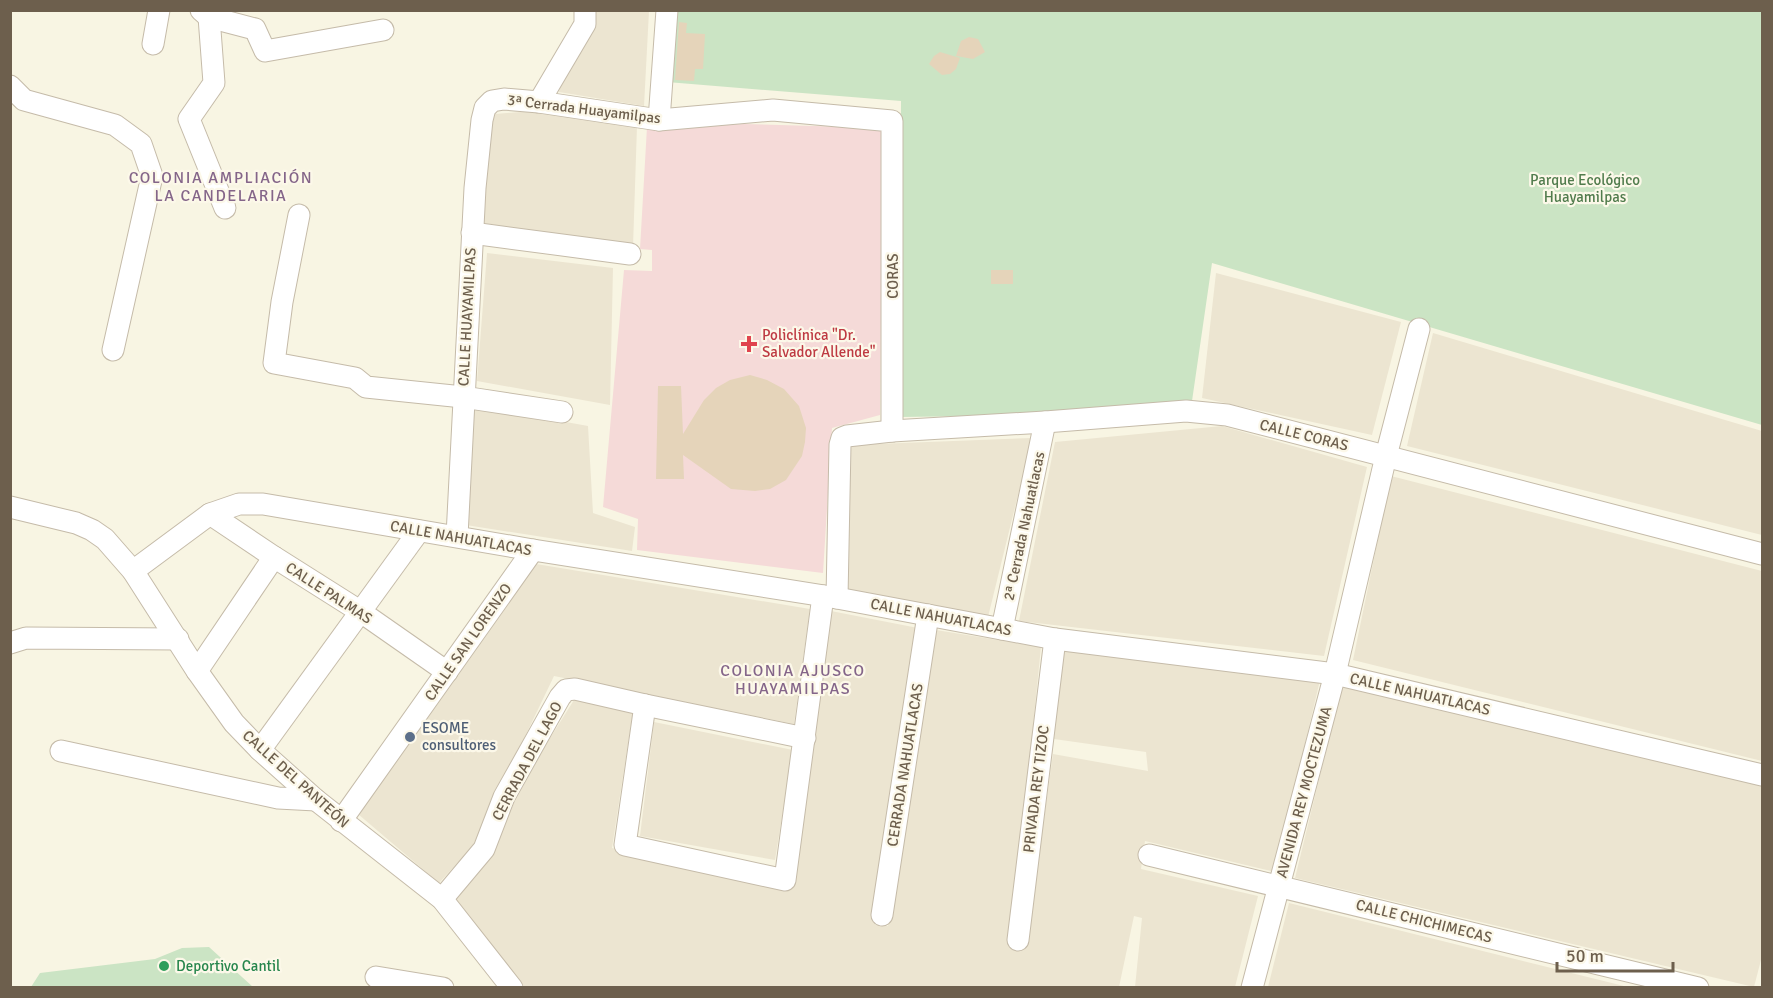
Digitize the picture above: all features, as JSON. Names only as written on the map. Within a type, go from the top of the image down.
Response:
[{"type":"street","points":[[153,44],[159,10]]},
{"type":"street","points":[[539,102],[585,24],[585,10]]},
{"type":"street","points":[[659,120],[667,10]]},
{"type":"street","points":[[225,208],[189,119],[214,83],[205,14],[255,29],[265,51],[383,30]]},
{"type":"street","points":[[10,86],[24,100],[115,125],[141,144],[152,176],[113,350]]},
{"type":"street","name":"3ª Cerrada Huayamilpas","points":[[492,101],[504,99],[539,102],[659,120],[773,110],[892,121]]},
{"type":"street","name":"CALLE HUAYAMILPAS","points":[[457,536],[472,233],[482,120],[485,108],[492,101]]},
{"type":"street","name":"CORAS","points":[[892,121],[892,431]]},
{"type":"street","points":[[299,215],[282,302],[274,363],[355,378],[366,387],[562,412]]},
{"type":"street","points":[[472,233],[630,254]]},
{"type":"street","name":"AVENIDA REY MOCTEZUMA","points":[[1252,987],[1335,674],[1386,456],[1419,329]]},
{"type":"street","name":"CALLE CORAS","points":[[830,597],[842,438],[892,431],[1186,411],[1227,415],[1762,554]]},
{"type":"street","name":"2ª Cerrada Nahuatlacas","points":[[1002,629],[1045,422]]},
{"type":"street","name":"CALLE NAHUATLACAS","points":[[133,571],[210,514],[238,504],[262,504],[830,597],[1055,639],[1335,674],[1762,775]]},
{"type":"street","name":"CALLE DEL PANTEÓN","points":[[10,507],[76,523],[105,539],[133,571],[197,671],[234,723],[260,750],[316,800],[442,899],[512,987]]},
{"type":"street","name":"CALLE PALMAS","points":[[210,514],[274,558],[361,612],[447,672]]},
{"type":"street","points":[[260,750],[419,531]]},
{"type":"street","name":"CALLE SAN LORENZO","points":[[341,821],[533,550]]},
{"type":"street","points":[[197,671],[274,558]]},
{"type":"street","points":[[645,705],[625,845],[785,880],[805,738],[830,597]]},
{"type":"street","name":"CERRADA NAHUATLACAS","points":[[882,915],[928,615]]},
{"type":"street","points":[[10,643],[26,638],[178,639]]},
{"type":"street","name":"PRIVADA REY TIZOC","points":[[1018,940],[1055,639]]},
{"type":"street","name":"CERRADA DEL LAGO","points":[[442,899],[484,849],[504,797],[560,697],[567,690],[575,689],[805,738]]},
{"type":"street","points":[[60,750],[278,798],[316,800]]},
{"type":"street","name":"CALLE CHICHIMECAS","points":[[1149,855],[1698,987]]},
{"type":"street","points":[[376,977],[443,987]]},
{"type":"shaded area","points":[[594,11],[649,11],[644,106],[559,92],[561,82]]},
{"type":"shaded area","points":[[545,110],[637,126],[633,247],[483,223],[490,126],[495,114]]},
{"type":"shaded area","name":"Policlínica \"Dr. Salvador Allende\"","points":[[745,124],[883,128],[880,415],[832,428],[823,573],[637,550],[638,519],[603,507],[624,270],[652,271],[652,250],[640,249],[647,127]]},
{"type":"shaded area","points":[[487,253],[613,268],[610,405],[477,381]]},
{"type":"shaded area","points":[[1216,273],[1401,322],[1372,435],[1202,398]]},
{"type":"shaded area","points":[[1433,333],[1762,431],[1762,535],[1407,446]]},
{"type":"shaded area","points":[[473,405],[588,426],[593,513],[635,527],[632,551],[466,525]]},
{"type":"shaded area","points":[[1222,426],[1367,467],[1324,656],[1019,621],[1055,442]]},
{"type":"shaded area","points":[[1032,438],[988,617],[846,590],[850,445]]},
{"type":"shaded area","points":[[1391,476],[1762,571],[1762,761],[1353,660]]},
{"type":"shaded area","points":[[530,563],[810,609],[794,724],[554,676],[472,847],[439,883],[358,814]]},
{"type":"shaded area","points":[[831,611],[918,628],[875,925],[888,926],[936,630],[1041,647],[1017,885],[1034,890],[1053,754],[1148,771],[1146,752],[1054,739],[1062,646],[1320,680],[1275,872],[1145,841],[1141,869],[1258,896],[1235,987],[1135,987],[1142,918],[1134,916],[1119,987],[524,987],[455,899],[523,781],[574,700],[633,711],[612,848],[792,889]]},
{"type":"shaded area","points":[[1342,685],[1762,786],[1762,956],[1754,987],[1295,878]]},
{"type":"shaded area","points":[[654,722],[793,750],[775,860],[640,836]]},
{"type":"shaded area","points":[[1289,903],[1628,987],[1268,987]]},
{"type":"green space","name":"Parque Ecológico Huayamilpas","points":[[672,11],[1762,11],[1762,425],[1212,263],[1192,401],[1056,415],[899,417],[901,101],[667,82]]},
{"type":"green space","name":"Deportivo Cantil","points":[[209,947],[253,987],[31,987],[40,973],[155,959],[182,948]]},
{"type":"building","points":[[679,22],[687,23],[686,33],[705,34],[703,69],[695,69],[694,81],[675,80]]},
{"type":"building","points":[[969,37],[978,39],[985,52],[973,59],[956,56],[961,41]]},
{"type":"building","points":[[940,52],[960,58],[956,69],[950,74],[942,75],[929,64]]},
{"type":"building","points":[[991,270],[1013,270],[1013,284],[991,284]]},
{"type":"building","points":[[750,375],[767,380],[784,389],[799,406],[806,428],[805,442],[802,456],[786,480],[770,489],[755,491],[731,489],[683,455],[684,479],[656,479],[658,386],[681,386],[683,434],[704,400],[716,388],[730,380]]},
{"type":"place","name":"Policlínica \"Dr. Salvador Allende\"","points":[[749,344]]},
{"type":"place","name":"ESOME consultores","points":[[410,737]]},
{"type":"place","name":"Deportivo Cantil","points":[[164,966]]},
{"type":"district","name":"COLONIA AMPLIACIÓN LA CANDELARIA","points":[[221,186]]},
{"type":"district","name":"COLONIA AJUSCO HUAYAMILPAS","points":[[793,679]]}]
